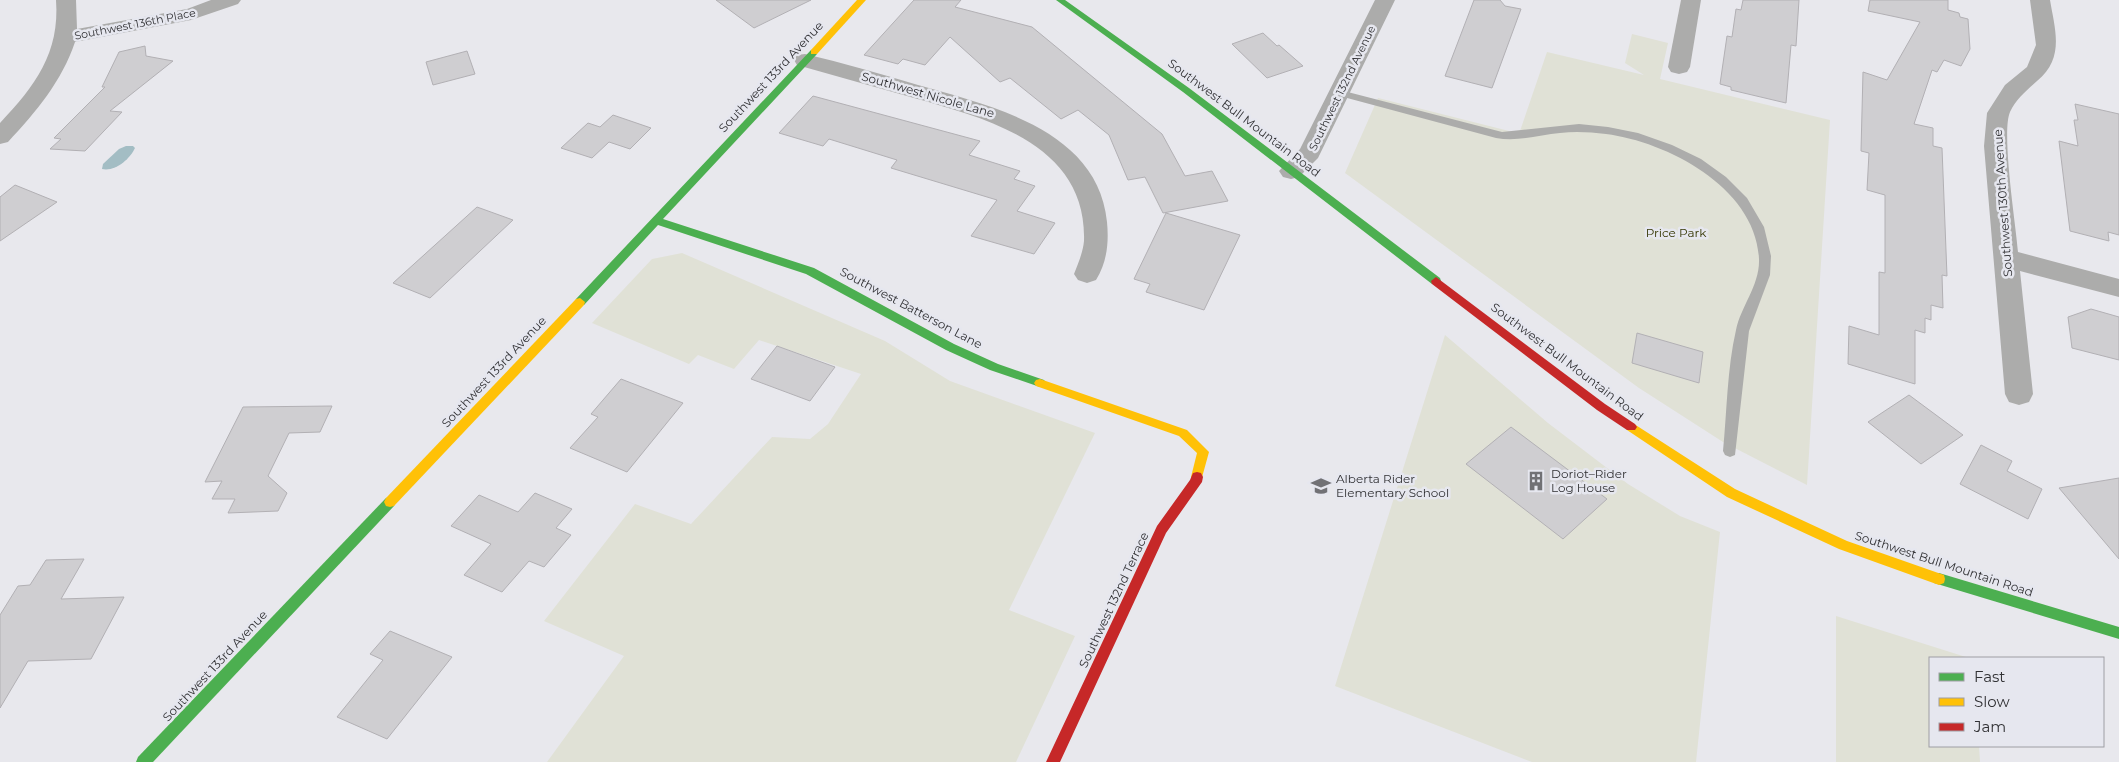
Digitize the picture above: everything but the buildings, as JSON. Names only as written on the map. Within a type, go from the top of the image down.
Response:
[{"type":"street","points":[[0,137],[24,112],[42,87],[67,37],[66,0]]},
{"type":"street","name":"Southwest 136th Place","points":[[67,37],[191,14],[231,0]]},
{"type":"street","name":"Southwest 133rd Avenue","points":[[143,762],[657,220],[862,0]]},
{"type":"street","name":"Southwest Bull Mountain Road","points":[[1060,0],[1186,90],[1601,407],[1731,493],[1842,545],[1892,564],[1999,599],[2119,633]]},
{"type":"street","name":"Southwest 132nd Avenue","points":[[1291,171],[1310,153],[1385,0]]},
{"type":"street","points":[[1679,67],[1691,0]]},
{"type":"street","name":"Southwest 130th Avenue","points":[[2019,394],[1996,146],[1998,113],[2013,90],[2037,70],[2047,45],[2040,0]]},
{"type":"street","name":"Southwest Nicole Lane","points":[[805,60],[985,110],[1020,125],[1047,142],[1074,167],[1090,196],[1095,223],[1096,243],[1087,274]]},
{"type":"street","name":"Southwest Batterson Lane","points":[[657,220],[810,271],[950,347],[994,366],[1183,433],[1203,452]]},
{"type":"street","points":[[2007,258],[2119,288]]},
{"type":"street","name":"Southwest 132nd Terrace","points":[[1053,762],[1161,530],[1196,482],[1203,452]]},
{"type":"lane","points":[[1340,93],[1507,136],[1564,128],[1598,129],[1651,140],[1686,156],[1711,172],[1734,191],[1758,224],[1763,243],[1765,270],[1742,329],[1730,451]]},
{"type":"green space","name":"Price Park","points":[[1632,34],[1668,43],[1660,79],[1830,120],[1807,485],[1723,442],[1639,388],[1345,173],[1378,98],[1513,132],[1520,131],[1547,52],[1644,75],[1625,63]]},
{"type":"green space","points":[[682,253],[885,341],[950,381],[1095,433],[1009,610],[1075,636],[1016,762],[547,762],[624,656],[544,621],[635,504],[691,524],[772,437],[810,439],[828,424],[861,374],[759,340],[734,369],[698,355],[689,364],[592,323],[652,259]]},
{"type":"green space","points":[[1445,335],[1548,423],[1628,484],[1680,516],[1720,532],[1696,762],[1532,762],[1335,686]]},
{"type":"green space","points":[[1836,616],[1966,657],[1929,657],[1929,747],[1979,747],[1980,762],[1836,762]]},
{"type":"water","points":[[133,146],[135,148],[122,164],[112,169],[102,169],[103,164],[119,149]]},
{"type":"traffic: fast","points":[[1060,0],[1186,90],[1436,281]]},
{"type":"traffic: fast","points":[[580,302],[814,52]]},
{"type":"traffic: fast","points":[[657,221],[810,271],[950,347],[994,367],[1040,383]]},
{"type":"traffic: fast","points":[[143,762],[390,502]]},
{"type":"traffic: fast","points":[[1939,579],[2119,633]]},
{"type":"traffic: slow","points":[[814,52],[862,0]]},
{"type":"traffic: slow","points":[[390,502],[580,302]]},
{"type":"traffic: slow","points":[[1040,383],[1183,433],[1203,452],[1197,477]]},
{"type":"traffic: slow","points":[[1631,427],[1731,493],[1843,545],[1939,579]]},
{"type":"traffic: jam","points":[[1436,281],[1601,407],[1631,427]]},
{"type":"traffic: jam","points":[[1053,762],[1161,530],[1196,482],[1197,477]]},
{"type":"place","name":"Doriot–Rider Log House","points":[[1536,481]]},
{"type":"place","name":"Alberta Rider Elementary School","points":[[1321,486]]}]
